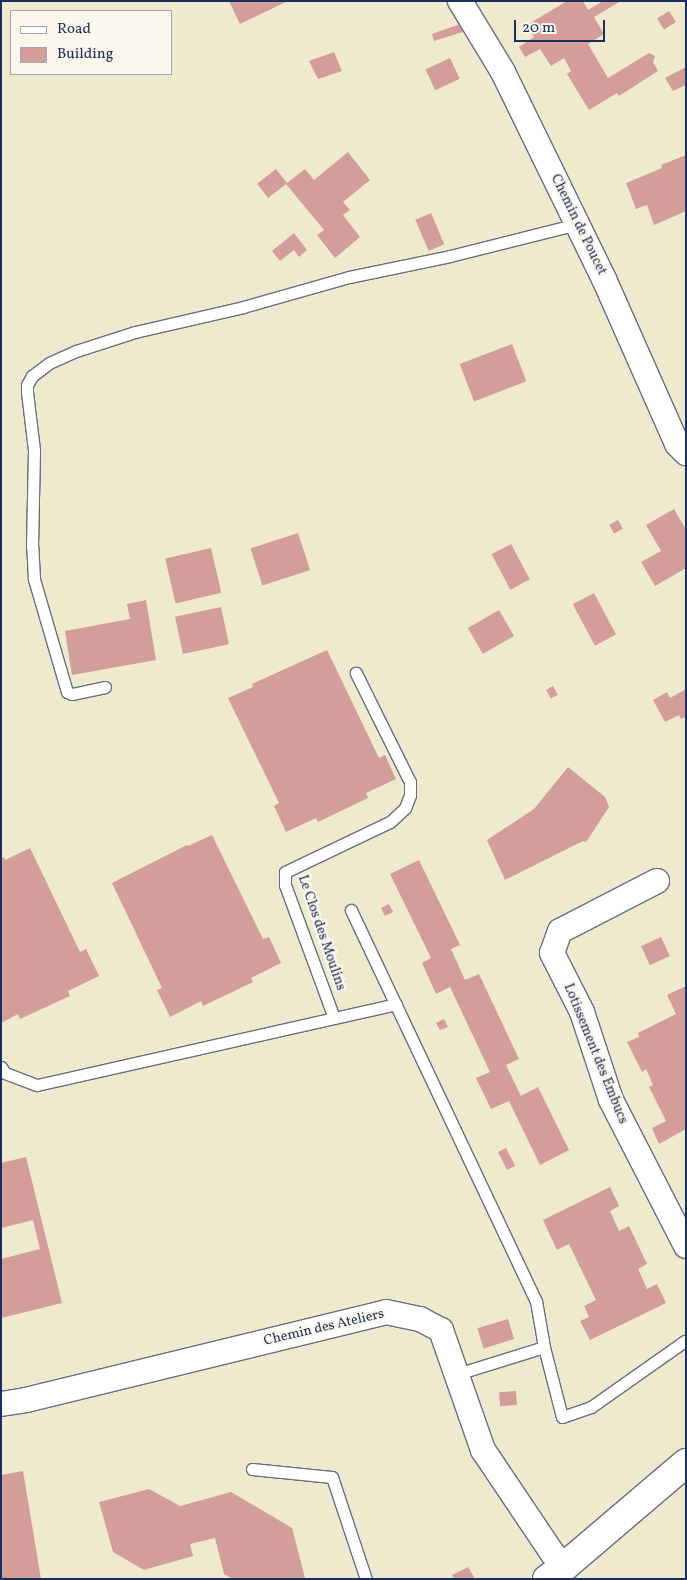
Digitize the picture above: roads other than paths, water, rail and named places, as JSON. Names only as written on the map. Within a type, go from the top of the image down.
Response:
[{"type":"street","name":"Chemin de Poucet","points":[[460,1],[503,72],[578,224],[678,444],[686,453]]},
{"type":"street","name":"Lotissement des Embucs","points":[[657,881],[560,931],[552,954],[582,1012],[611,1100],[686,1246]]},
{"type":"street","name":"Chemin des Ateliers","points":[[1,1404],[26,1400],[386,1312],[420,1319],[441,1330],[483,1450],[553,1554],[556,1573]]},
{"type":"street","points":[[556,1573],[686,1463]]},
{"type":"lane","points":[[105,687],[72,694],[67,692],[34,579],[32,546],[34,450],[27,392],[27,385],[32,376],[49,363],[76,351],[135,332],[243,307],[349,277],[450,256],[578,224]]},
{"type":"lane","name":"Le Clos des Moulins","points":[[334,1018],[286,885],[285,872],[390,822],[405,808],[410,795],[410,782],[356,673]]},
{"type":"lane","points":[[351,910],[536,1301],[544,1347],[562,1417],[591,1407],[685,1341]]},
{"type":"lane","points":[[1,1068],[5,1073],[37,1085],[396,1004]]},
{"type":"lane","points":[[457,1374],[544,1347]]},
{"type":"lane","points":[[252,1469],[332,1476],[363,1578]]}]
